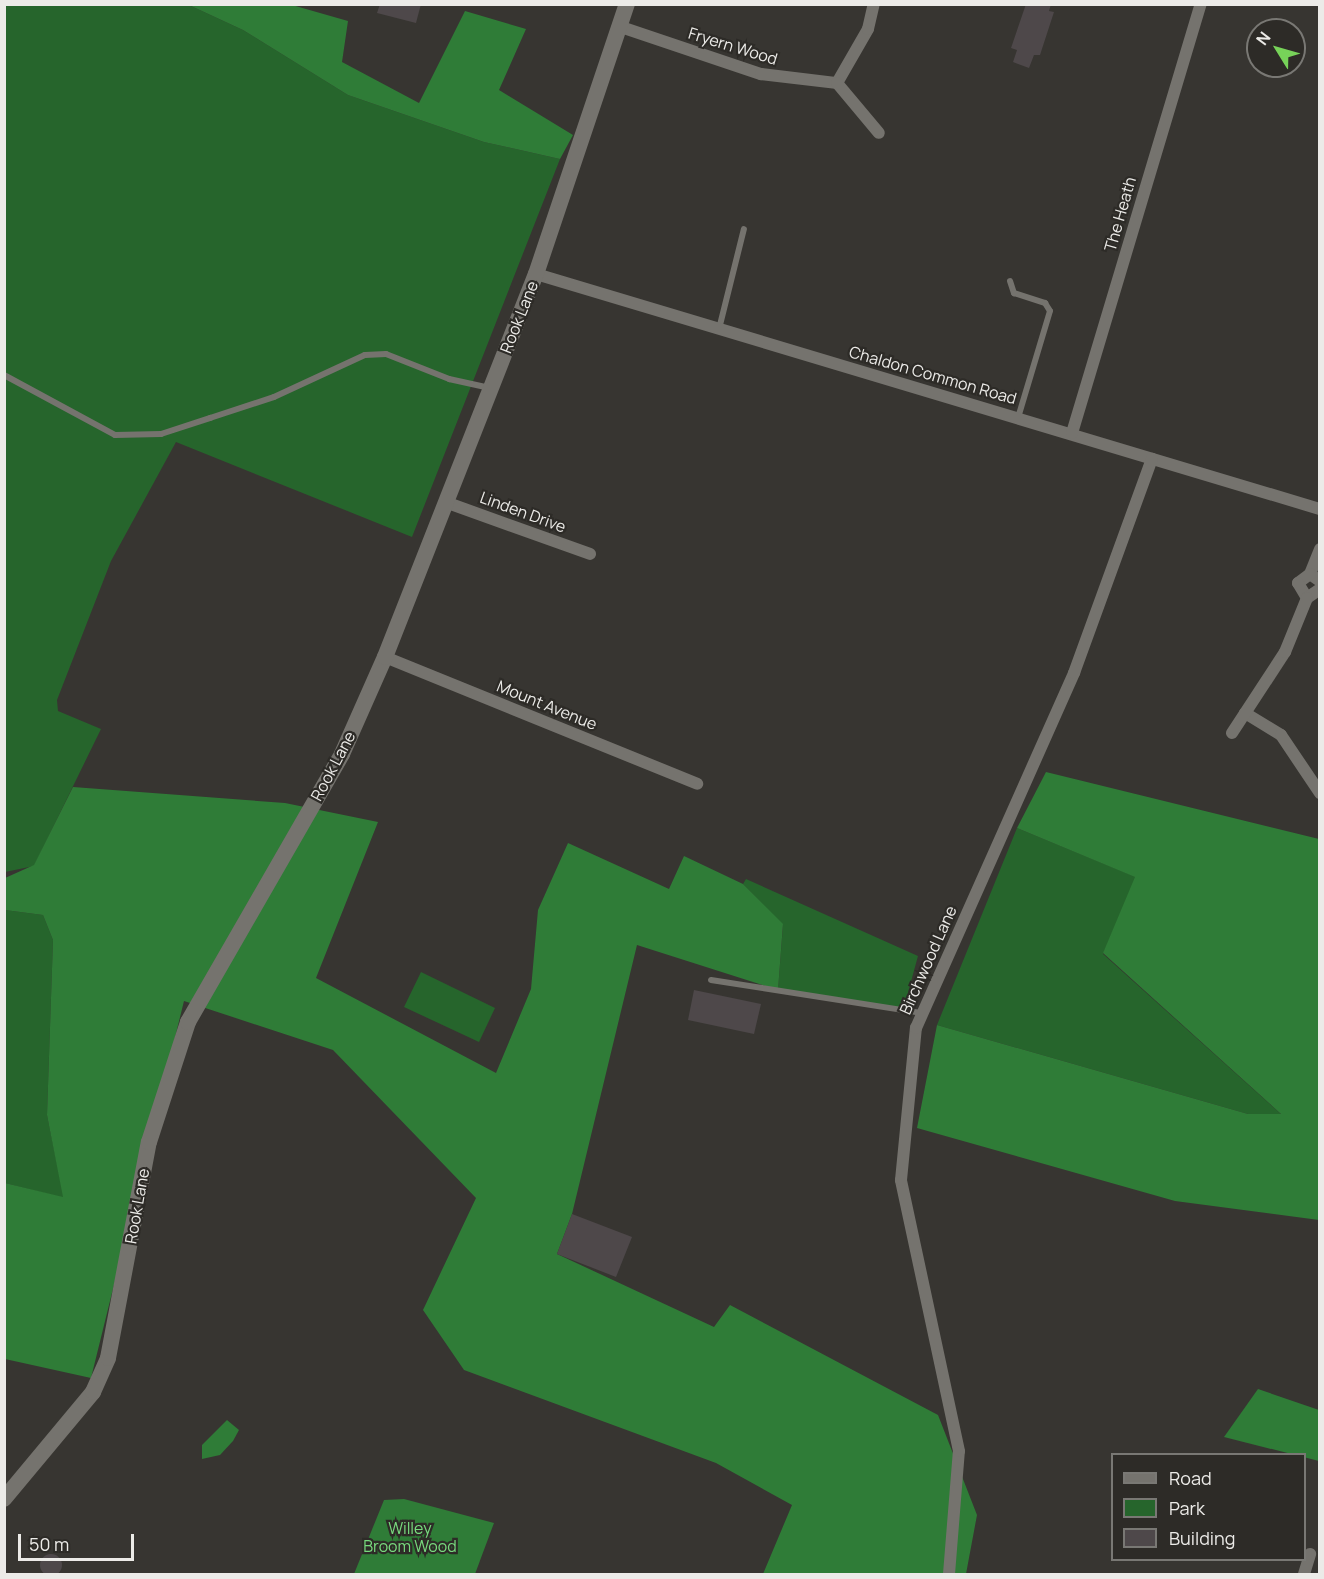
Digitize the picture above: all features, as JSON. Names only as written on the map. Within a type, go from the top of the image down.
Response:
[{"type":"main road","name":"Rook Lane","points":[[4,1499],[93,1392],[108,1358],[146,1153],[188,1023],[342,754],[385,657],[536,274],[627,4]]},
{"type":"street","points":[[874,4],[868,29],[837,83],[879,133]]},
{"type":"street","name":"The Heath","points":[[1072,433],[1201,4]]},
{"type":"street","name":"Fryern Wood","points":[[621,27],[761,74],[837,83]]},
{"type":"street","name":"Chaldon Common Road","points":[[536,274],[1320,509]]},
{"type":"street","name":"Birchwood Lane","points":[[949,1575],[959,1451],[901,1180],[916,1028],[1074,673],[1152,459]]},
{"type":"street","name":"Linden Drive","points":[[445,502],[590,554]]},
{"type":"street","points":[[1307,598],[1298,583],[1315,578],[1320,549]]},
{"type":"street","points":[[1232,733],[1285,652],[1307,598],[1320,589]]},
{"type":"street","name":"Mount Avenue","points":[[385,657],[697,784]]},
{"type":"street","points":[[1245,713],[1281,735],[1320,793]]},
{"type":"street","points":[[1304,1575],[1310,1554]]},
{"type":"lane","points":[[718,330],[744,229]]},
{"type":"lane","points":[[1010,281],[1014,293],[1045,303],[1050,311],[1018,418]]},
{"type":"lane","points":[[4,375],[115,435],[161,434],[274,397],[365,355],[386,354],[449,379],[491,388]]},
{"type":"lane","points":[[711,980],[923,1013]]},
{"type":"green space","points":[[4,5],[189,5],[243,30],[348,95],[484,142],[560,159],[412,537],[176,442],[111,561],[57,700],[58,711],[101,729],[34,866],[5,872]]},
{"type":"green space","points":[[189,5],[292,5],[348,21],[342,62],[419,103],[465,11],[526,29],[499,90],[573,135],[560,159],[484,142],[348,95],[243,30]]},
{"type":"green space","points":[[1046,772],[1319,839],[1319,1220],[1175,1201],[917,1128],[937,1025],[1248,1114],[1281,1114],[1103,953],[1135,877],[1017,828]]},
{"type":"green space","points":[[73,787],[285,803],[378,822],[316,978],[496,1073],[531,989],[538,910],[568,843],[669,889],[684,856],[743,884],[783,924],[778,990],[637,945],[572,1214],[557,1254],[714,1327],[730,1305],[938,1415],[977,1515],[966,1574],[763,1574],[792,1505],[716,1463],[464,1370],[423,1310],[476,1198],[333,1050],[184,1001],[91,1378],[5,1359],[5,1183],[63,1197],[47,1115],[53,940],[43,915],[5,910],[5,878],[34,865]]},
{"type":"green space","points":[[1017,828],[1136,877],[1103,954],[1282,1115],[1248,1114],[937,1025]]},
{"type":"green space","points":[[746,879],[918,956],[903,1011],[778,990],[783,925],[743,884]]},
{"type":"green space","points":[[5,910],[43,915],[53,940],[47,1115],[64,1198],[5,1183]]},
{"type":"green space","points":[[421,972],[495,1008],[479,1042],[404,1007]]},
{"type":"green space","points":[[1258,1389],[1319,1410],[1319,1461],[1306,1458],[1306,1453],[1287,1453],[1224,1437]]},
{"type":"green space","points":[[227,1420],[239,1430],[233,1441],[220,1455],[202,1459],[202,1445]]},
{"type":"green space","name":"Willey Broom Wood","points":[[404,1499],[494,1523],[475,1574],[354,1574],[384,1500]]},
{"type":"building","points":[[380,4],[421,4],[416,23],[377,13]]},
{"type":"building","points":[[1026,4],[1051,4],[1049,11],[1054,12],[1040,55],[1034,55],[1029,68],[1013,62],[1017,50],[1011,48]]},
{"type":"building","points":[[694,990],[761,1004],[754,1034],[688,1020]]},
{"type":"building","points":[[572,1214],[632,1237],[616,1277],[557,1254]]},
{"type":"building","points":[[51,1554],[61,1561],[62,1565],[55,1575],[51,1576],[41,1569],[40,1565],[47,1555]]}]
